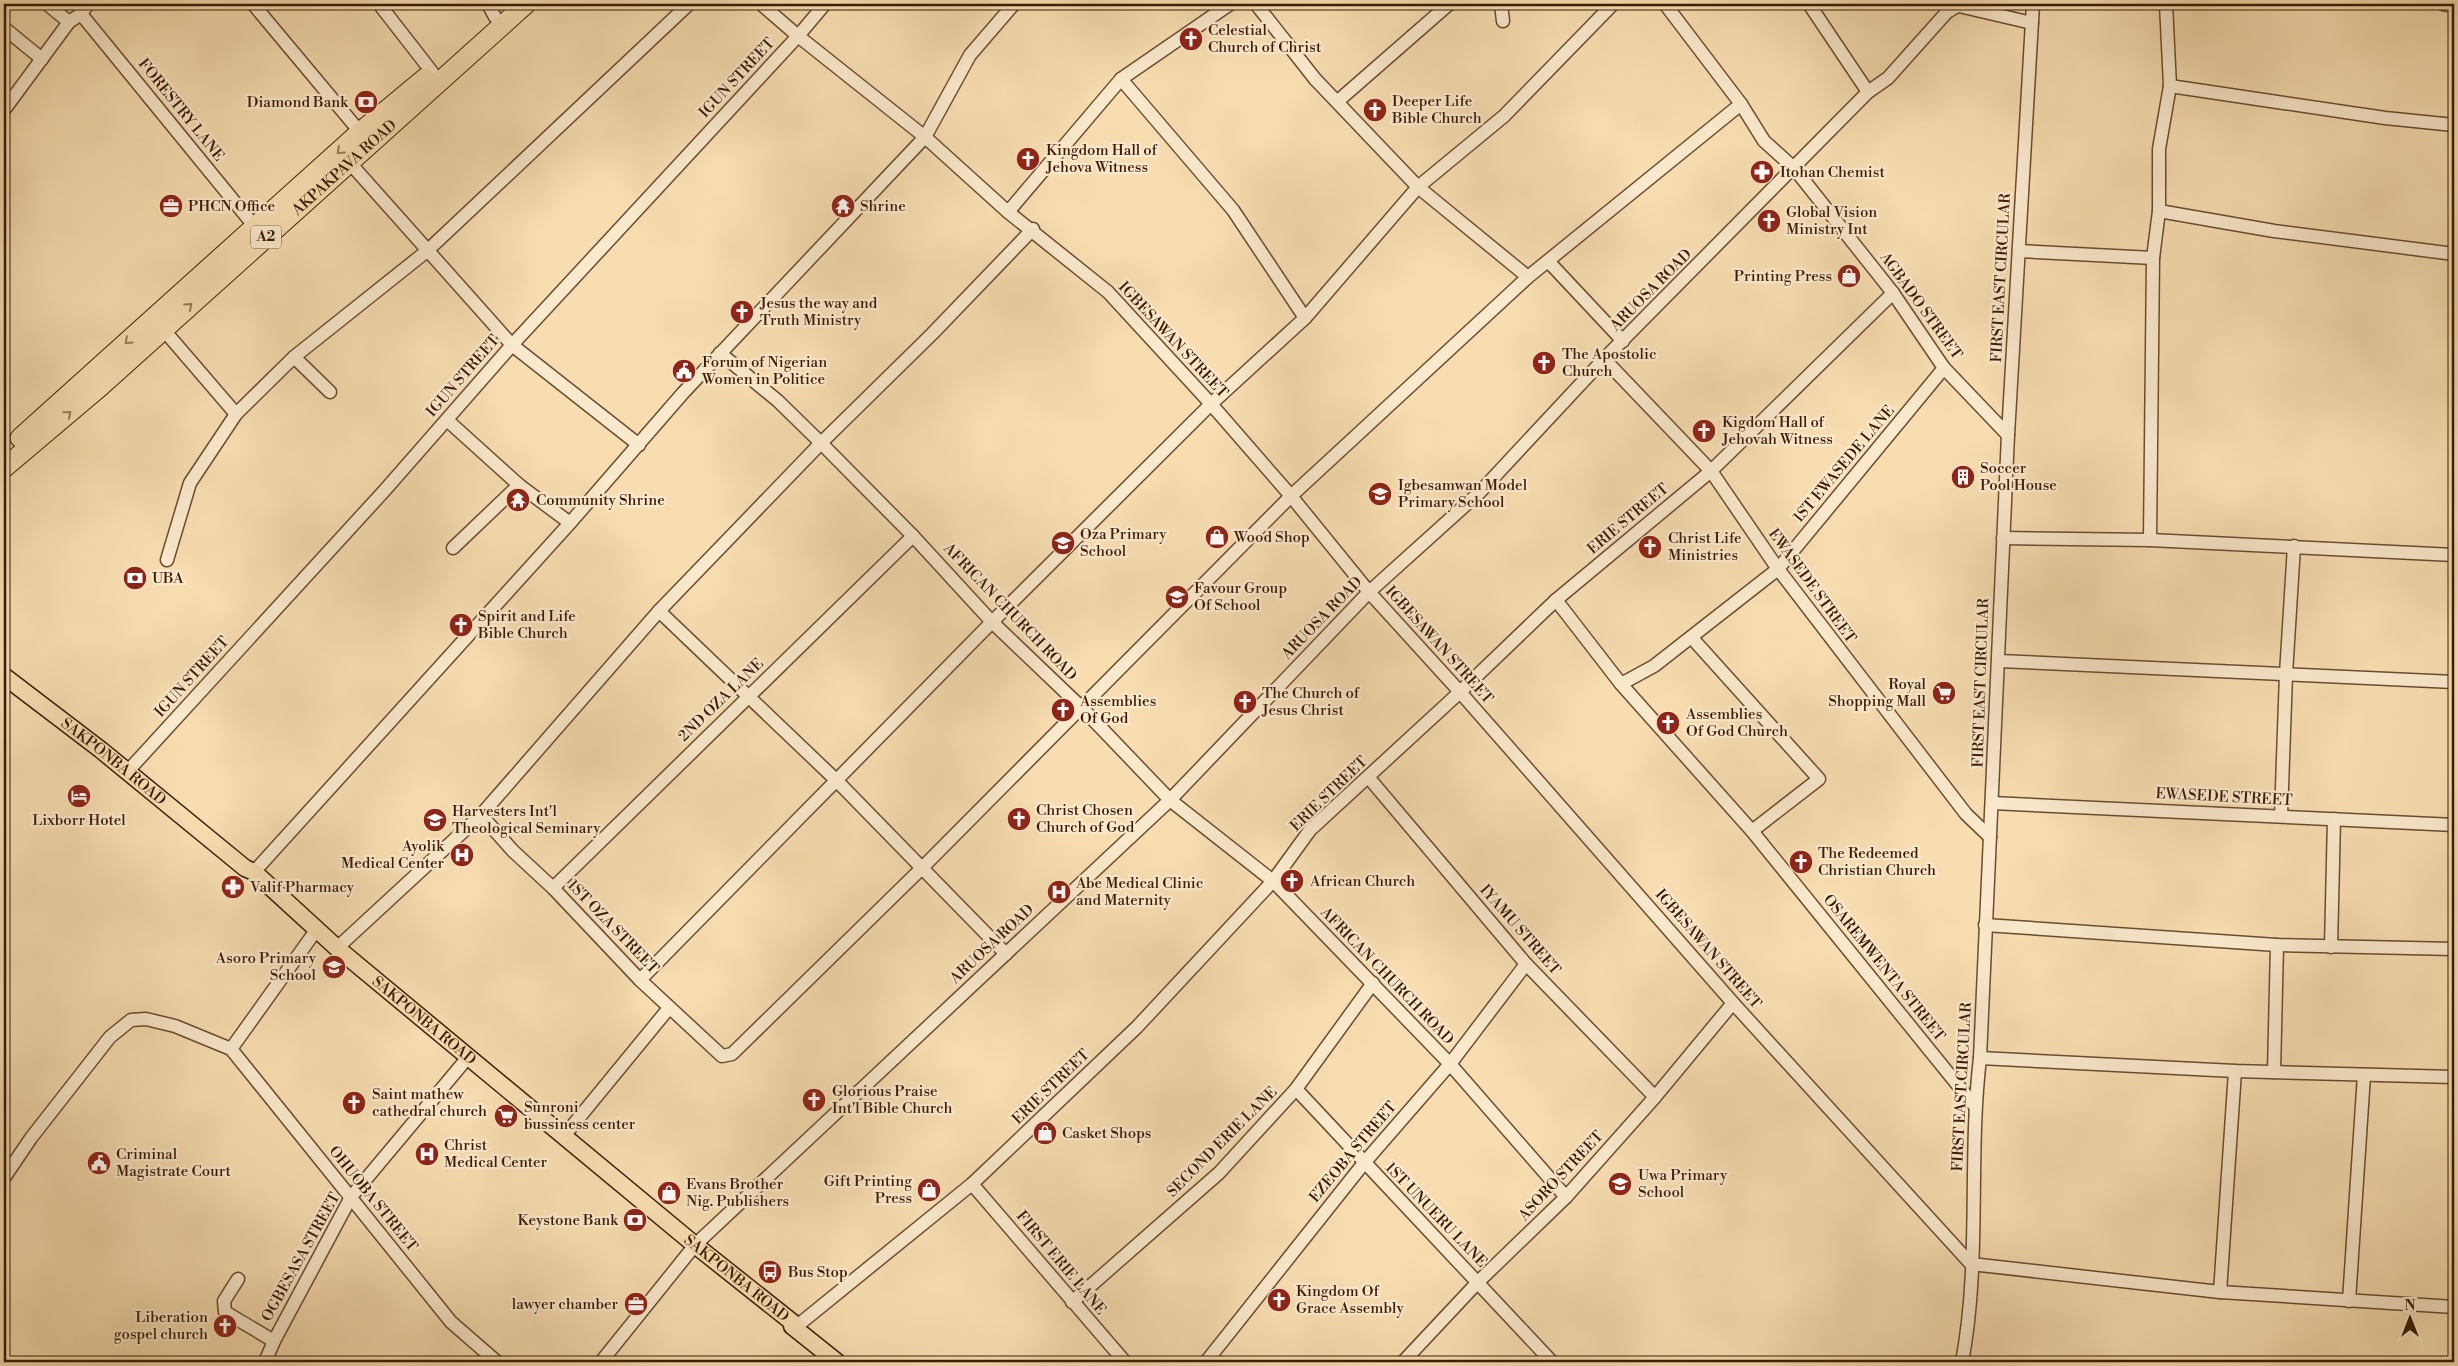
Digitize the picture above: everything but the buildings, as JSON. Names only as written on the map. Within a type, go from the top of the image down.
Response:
[{"type":"highway","name":"AKPAKPAVA ROAD","points":[[4,453],[360,132],[432,72],[491,10],[509,4]]},
{"type":"highway","name":"AKPAKPAVA ROAD","points":[[4,468],[101,386],[526,4]]},
{"type":"main road","name":"SAKPONBA ROAD","points":[[4,676],[128,772],[245,868],[254,872],[337,948],[695,1246],[797,1326]]},
{"type":"main road","name":"SAKPONBA ROAD","points":[[797,1326],[792,1326],[836,1362]]},
{"type":"street","points":[[47,4],[69,22]]},
{"type":"street","points":[[253,4],[360,132]]},
{"type":"street","points":[[379,4],[432,72]]},
{"type":"street","points":[[167,560],[190,483],[236,414],[294,357],[427,251],[689,4]]},
{"type":"street","name":"IGBESAWAN STREET","points":[[761,4],[798,36],[926,137],[1008,212],[1032,229],[1108,292],[1211,404],[1291,496],[1369,592],[1460,692],[1733,1003],[1971,1264]]},
{"type":"street","name":"IGUN STREET","points":[[128,772],[447,420],[512,345],[798,36],[825,4]]},
{"type":"street","points":[[254,872],[570,523],[720,353],[926,137],[970,55],[1014,4]]},
{"type":"street","points":[[1008,212],[1121,79],[1230,4]]},
{"type":"street","points":[[1256,4],[1315,79],[1418,187],[1528,277]]},
{"type":"street","points":[[1338,102],[1448,4]]},
{"type":"street","points":[[1501,4],[1503,20]]},
{"type":"street","points":[[640,980],[838,781],[992,622],[1211,404],[1305,318],[1418,187],[1504,116],[1613,4]]},
{"type":"street","name":"AGBADO STREET","points":[[1665,4],[1741,104],[1764,140],[1794,168],[1893,293],[1944,368],[2008,435]]},
{"type":"street","points":[[1809,4],[1868,92]]},
{"type":"street","name":"FIRST EAST CIRCULAR","points":[[1962,1362],[1968,1334],[1974,1105],[1980,1058],[2008,435],[2033,4]]},
{"type":"street","points":[[2150,540],[2153,258],[2159,211],[2159,149],[2170,86],[2166,4]]},
{"type":"street","points":[[2443,4],[2454,6]]},
{"type":"street","points":[[1960,5],[2032,22]]},
{"type":"street","name":"ARUOSA ROAD","points":[[600,1362],[695,1246],[1170,800],[1369,592],[1480,492],[1604,359],[1624,341],[1868,92],[1888,78],[1943,8],[1960,5]]},
{"type":"street","points":[[4,110],[69,22],[85,9]]},
{"type":"street","name":"FORESTRY LANE","points":[[85,9],[255,227]]},
{"type":"street","points":[[4,28],[42,58]]},
{"type":"street","points":[[1121,79],[1233,210],[1305,318]]},
{"type":"street","points":[[2170,86],[2384,118],[2454,125]]},
{"type":"street","points":[[922,868],[1291,496],[1528,277],[1741,104]]},
{"type":"street","points":[[349,162],[512,345],[639,445]]},
{"type":"street","points":[[2159,211],[2274,231],[2454,254]]},
{"type":"street","points":[[337,948],[481,815],[658,611],[821,443],[932,334],[1032,229]]},
{"type":"street","points":[[2019,251],[2153,258]]},
{"type":"street","points":[[1548,262],[1624,341]]},
{"type":"street","name":"ERIE STREET","points":[[797,1326],[972,1184],[1137,1027],[1273,882],[1310,830],[1369,778],[1556,600],[1711,471],[1893,293]]},
{"type":"street","points":[[163,329],[236,414]]},
{"type":"street","name":"AFRICAN CHURCH ROAD","points":[[720,353],[778,401],[821,443],[913,536],[992,622],[1082,708],[1170,800],[1273,882],[1450,1064],[1566,1197]]},
{"type":"street","points":[[294,357],[330,392]]},
{"type":"street","name":"EWASEDE STREET","points":[[1604,359],[1711,471],[1778,569],[1966,814],[1990,837]]},
{"type":"street","name":"1ST EWASEDE LANE","points":[[1621,684],[1654,666],[1778,569],[1944,368]]},
{"type":"street","points":[[447,420],[519,485],[570,523]]},
{"type":"street","points":[[454,548],[519,485]]},
{"type":"street","name":"2ND OZA LANE","points":[[553,888],[913,536]]},
{"type":"street","points":[[2003,538],[2150,540],[2454,555]]},
{"type":"street","points":[[2281,816],[2286,674],[2294,546]]},
{"type":"street","name":"OSAREMWENTA STREET","points":[[1556,600],[1621,684],[1752,831],[1974,1105]]},
{"type":"street","points":[[658,611],[838,781],[1006,954]]},
{"type":"street","points":[[1692,638],[1819,779],[1752,831]]},
{"type":"street","points":[[1999,661],[2454,682]]},
{"type":"street","name":"IYAMU STREET","points":[[1369,778],[1526,964],[1655,1096]]},
{"type":"street","name":"EWASEDE STREET","points":[[1992,803],[2454,825]]},
{"type":"street","name":"1ST OZA STREET","points":[[481,815],[513,851],[553,888],[640,980],[722,1056],[732,1054],[922,868]]},
{"type":"street","points":[[2331,947],[2334,819]]},
{"type":"street","points":[[1985,925],[2277,945],[2454,949]]},
{"type":"street","points":[[231,1050],[317,929]]},
{"type":"street","points":[[2274,1072],[2277,945]]},
{"type":"street","name":"EZEOBA STREET","points":[[1206,1362],[1364,1163],[1450,1064],[1526,964]]},
{"type":"street","name":"SECOND ERIE LANE","points":[[1072,1302],[1218,1173],[1296,1089],[1373,983]]},
{"type":"street","name":"ASORO STREET","points":[[1403,1362],[1478,1282],[1566,1197],[1655,1096],[1733,1003]]},
{"type":"street","points":[[564,1136],[669,1008]]},
{"type":"street","name":"OHUOBA STREET","points":[[4,1178],[97,1050],[131,1020],[146,1019],[175,1026],[231,1050],[451,1322],[497,1362]]},
{"type":"street","name":"OGBESASA STREET","points":[[265,1362],[274,1341],[351,1197],[468,1056]]},
{"type":"street","points":[[1980,1058],[2235,1071],[2454,1077]]},
{"type":"street","points":[[2220,1292],[2235,1071]]},
{"type":"street","points":[[2349,1300],[2364,1075]]},
{"type":"street","name":"1ST UNUERU LANE","points":[[1296,1089],[1552,1362]]},
{"type":"street","name":"FIRST ERIE LANE","points":[[972,1184],[1125,1362]]},
{"type":"street","points":[[1971,1264],[2220,1292],[2454,1307]]},
{"type":"street","points":[[238,1279],[224,1300],[225,1312],[274,1341]]},
{"type":"place","name":"Celestial Church of Christ","points":[[1191,39]]},
{"type":"place","name":"Diamond Bank","points":[[366,102]]},
{"type":"place","name":"Deeper Life Bible Church","points":[[1375,110]]},
{"type":"place","name":"Kingdom Hall of Jehova Witness","points":[[1028,159]]},
{"type":"place","name":"Itohan Chemist","points":[[1762,172]]},
{"type":"place","name":"PHCN Office","points":[[171,206]]},
{"type":"place","name":"Shrine","points":[[843,206]]},
{"type":"place","name":"Global Vision Ministry Int","points":[[1769,221]]},
{"type":"place","name":"Printing Press","points":[[1849,276]]},
{"type":"place","name":"Jesus the way and Truth Ministry","points":[[742,312]]},
{"type":"place","name":"The Apostolic Church","points":[[1544,363]]},
{"type":"place","name":"Forum of Nigerian Women in Politice","points":[[684,371]]},
{"type":"place","name":"Kigdom Hall of Jehovah Witness","points":[[1704,431]]},
{"type":"place","name":"Soccer Pool House","points":[[1963,477]]},
{"type":"place","name":"Igbesamwan Model Primary School","points":[[1380,494]]},
{"type":"place","name":"Community Shrine","points":[[518,500]]},
{"type":"place","name":"Wood Shop","points":[[1217,537]]},
{"type":"place","name":"Oza Primary School","points":[[1063,543]]},
{"type":"place","name":"Christ Life Ministries","points":[[1650,547]]},
{"type":"place","name":"UBA","points":[[135,578]]},
{"type":"place","name":"Favour Group Of School","points":[[1177,597]]},
{"type":"place","name":"Spirit and Life Bible Church","points":[[461,625]]},
{"type":"place","name":"Royal Shopping Mall","points":[[1944,693]]},
{"type":"place","name":"The Church of Jesus Christ","points":[[1245,702]]},
{"type":"place","name":"Assemblies Of God","points":[[1063,710]]},
{"type":"place","name":"Assemblies Of God Church","points":[[1668,723]]},
{"type":"place","name":"Lixborr Hotel","points":[[79,796]]},
{"type":"place","name":"Christ Chosen Church of God","points":[[1019,819]]},
{"type":"place","name":"Harvesters Int'l Theological Seminary","points":[[435,820]]},
{"type":"place","name":"Ayolik Medical Center","points":[[462,855]]},
{"type":"place","name":"The Redeemed Christian Church","points":[[1801,862]]},
{"type":"place","name":"African Church","points":[[1292,881]]},
{"type":"place","name":"Valif Pharmacy","points":[[233,887]]},
{"type":"place","name":"Abe Medical Clinic and Maternity","points":[[1059,892]]},
{"type":"place","name":"Asoro Primary School","points":[[334,967]]},
{"type":"place","name":"Glorious Praise Int'l Bible Church","points":[[814,1100]]},
{"type":"place","name":"Saint mathew cathedral church","points":[[354,1103]]},
{"type":"place","name":"Sunroni bussiness center","points":[[506,1116]]},
{"type":"place","name":"Casket Shops","points":[[1045,1133]]},
{"type":"place","name":"Christ Medical Center","points":[[427,1154]]},
{"type":"place","name":"Criminal Magistrate Court","points":[[99,1163]]},
{"type":"place","name":"Uwa Primary School","points":[[1620,1184]]},
{"type":"place","name":"Gift Printing Press","points":[[929,1190]]},
{"type":"place","name":"Evans Brother Nig. Publishers","points":[[669,1193]]},
{"type":"place","name":"Keystone Bank","points":[[635,1220]]},
{"type":"place","name":"Bus Stop","points":[[770,1272]]},
{"type":"place","name":"Kingdom Of Grace Assembly","points":[[1279,1300]]},
{"type":"place","name":"lawyer chamber","points":[[636,1304]]},
{"type":"place","name":"Liberation gospel church","points":[[225,1326]]}]
